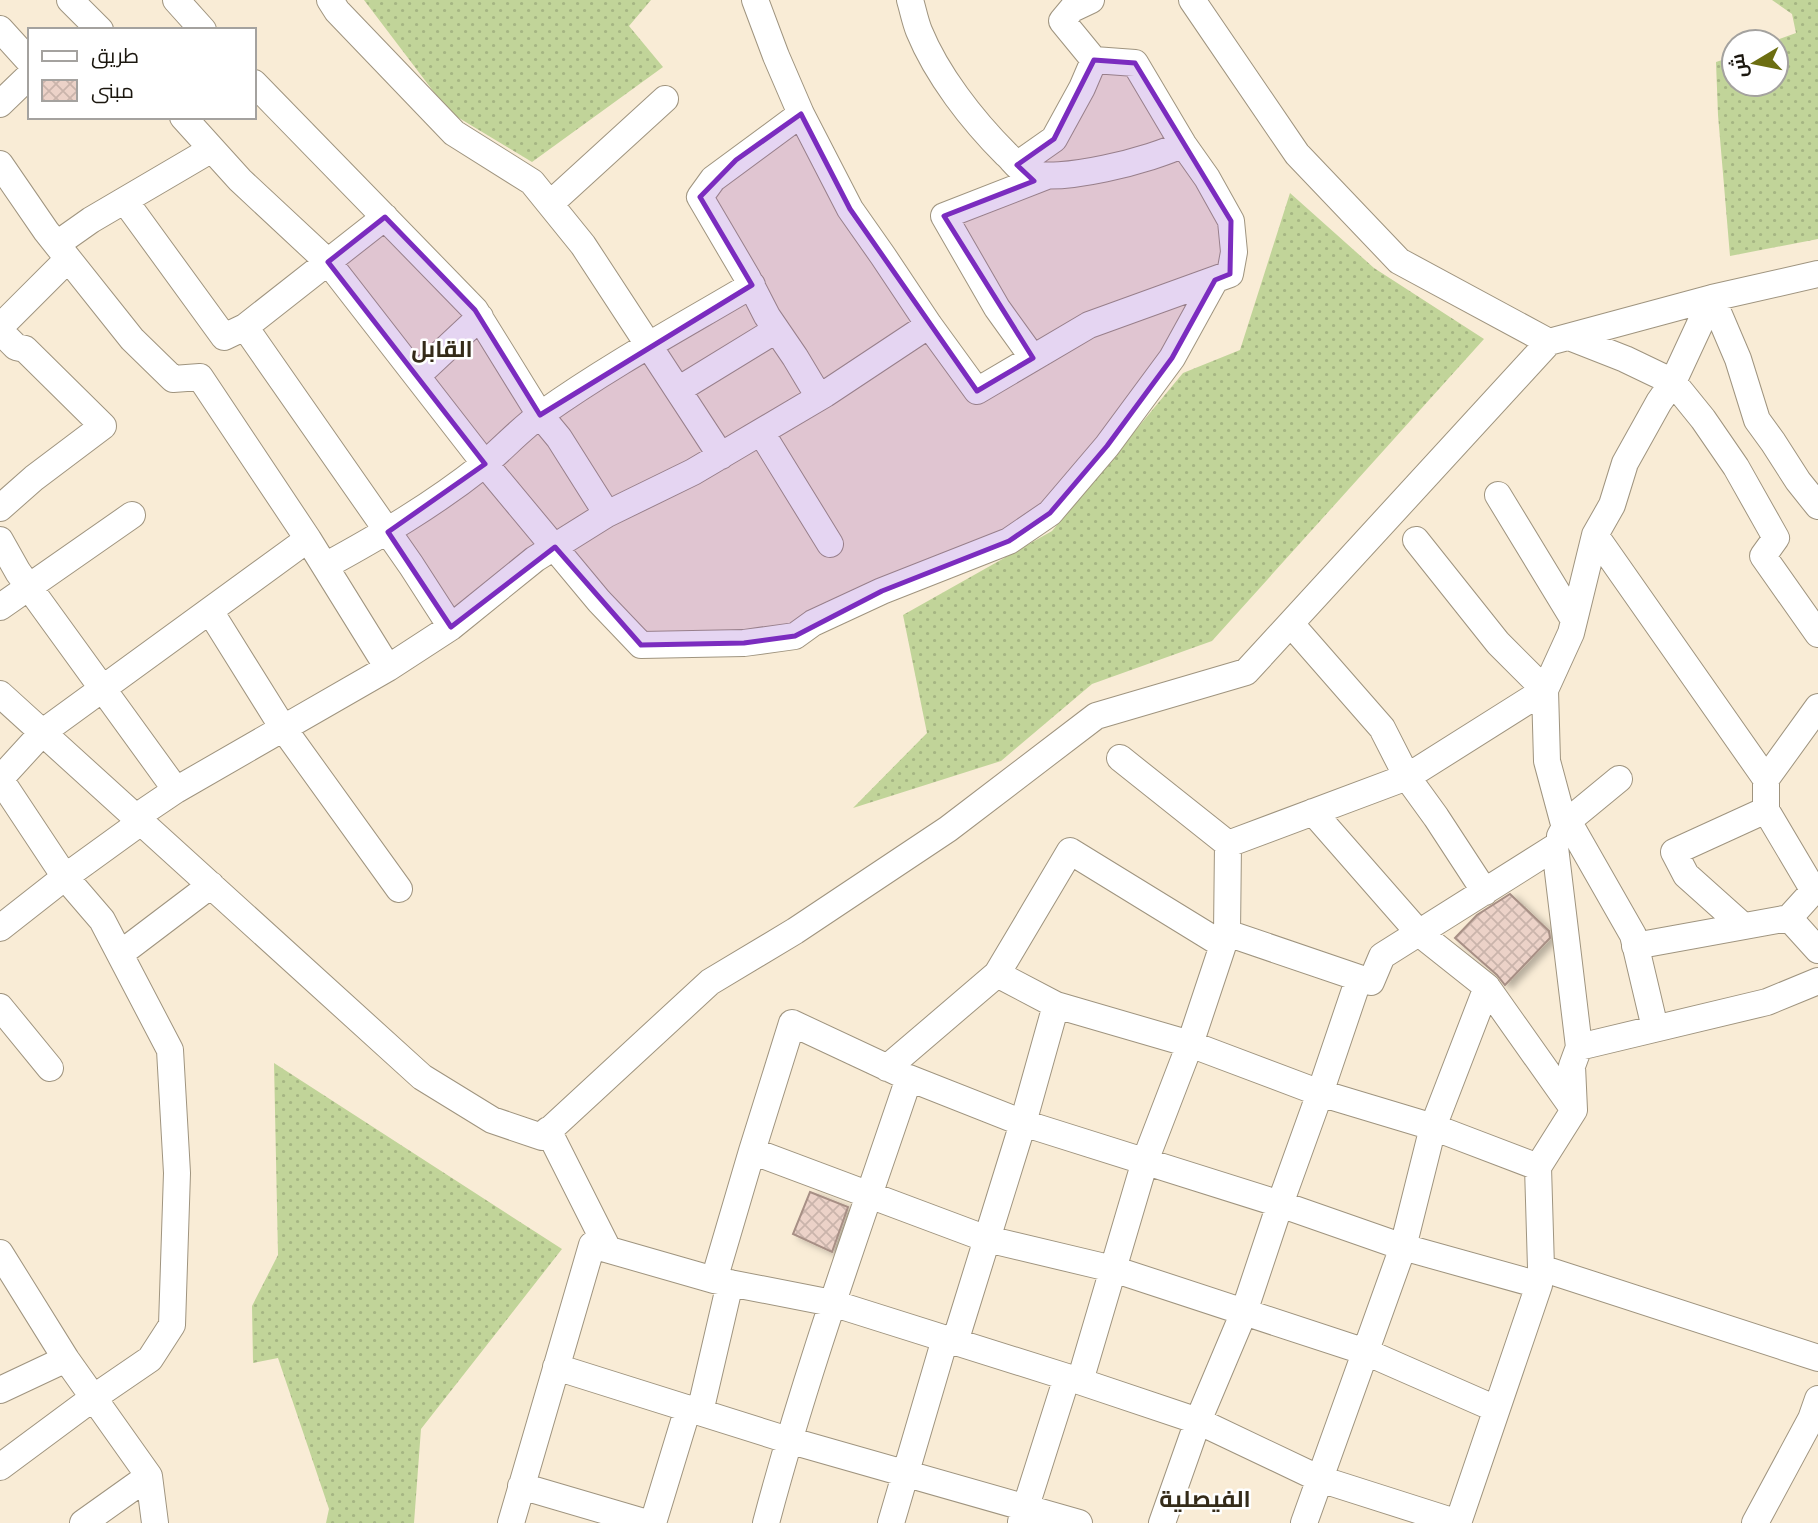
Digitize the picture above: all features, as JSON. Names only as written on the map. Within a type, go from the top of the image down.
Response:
[{"type":"street","points":[[70,0],[89,26]]},
{"type":"street","points":[[176,0],[201,28]]},
{"type":"street","points":[[330,0],[337,11],[454,133],[532,182],[583,245],[721,456]]},
{"type":"street","points":[[755,0],[801,114],[850,209],[977,391],[1089,325],[1230,274],[1234,252],[1231,221],[1135,63],[1094,60],[1062,21],[1072,9],[1091,0]]},
{"type":"street","points":[[910,0],[918,30],[947,83],[994,142],[1024,172],[1046,176],[1077,174],[1167,152],[1183,144]]},
{"type":"street","points":[[1192,0],[1297,154],[1399,261],[1559,340],[1625,359],[1673,382],[1736,467],[1776,538],[1763,555],[1818,634]]},
{"type":"street","points":[[0,29],[28,60]]},
{"type":"street","points":[[1017,165],[1054,139],[1094,60]]},
{"type":"street","points":[[0,104],[28,77]]},
{"type":"street","points":[[256,85],[475,310],[540,415],[559,438],[607,514]]},
{"type":"street","points":[[550,204],[665,99]]},
{"type":"street","points":[[801,114],[713,179],[699,197],[752,285],[767,316],[819,397]]},
{"type":"street","points":[[185,119],[240,180],[328,262],[485,464],[599,601],[641,645],[744,643],[795,636],[813,624],[882,591],[1009,541],[1050,513],[1107,446],[1172,358],[1215,280]]},
{"type":"street","points":[[0,508],[34,478],[103,426],[25,349],[4,340],[63,252],[91,220],[212,149]]},
{"type":"street","points":[[0,164],[63,252],[132,339],[173,379],[200,377],[308,539],[388,668]]},
{"type":"street","points":[[1033,358],[997,308],[944,216],[1046,176]]},
{"type":"street","points":[[125,201],[224,337],[245,327],[385,217]]},
{"type":"street","points":[[0,694],[422,1077],[492,1120],[542,1137],[710,982],[794,931],[948,829],[1096,716],[1247,672],[1559,340],[1712,298],[1818,274]]},
{"type":"street","points":[[325,566],[388,532],[435,501],[485,464],[540,415],[649,345],[752,285]]},
{"type":"street","points":[[511,1523],[592,1245],[722,1281],[832,1303],[1073,1379],[1198,1421],[1320,1479],[1458,1523],[1540,1277],[1538,1167],[1574,1110],[1572,1066],[1579,1047],[1563,832],[1547,761],[1545,690],[1571,634],[1595,535],[1612,505],[1625,463],[1673,382],[1712,298]]},
{"type":"street","points":[[1712,298],[1738,359],[1757,421],[1818,506]]},
{"type":"street","points":[[416,376],[480,317]]},
{"type":"street","points":[[0,928],[176,790],[388,668],[451,627],[535,559],[607,514],[721,456],[819,397],[929,325]]},
{"type":"street","points":[[245,327],[451,627]]},
{"type":"street","points":[[678,390],[776,330]]},
{"type":"street","points":[[761,432],[830,544]]},
{"type":"street","points":[[1498,495],[1574,620]]},
{"type":"street","points":[[0,607],[132,516]]},
{"type":"street","points":[[1595,535],[1766,779],[1766,810],[1816,888],[1788,918],[1635,946]]},
{"type":"street","points":[[0,1466],[150,1360],[172,1325],[177,1173],[170,1050],[102,920],[65,877],[0,779],[43,732],[308,539]]},
{"type":"street","points":[[0,540],[29,587],[176,790]]},
{"type":"street","points":[[1416,540],[1498,643],[1545,690]]},
{"type":"street","points":[[210,611],[283,728],[399,889]]},
{"type":"street","points":[[1291,624],[1382,728],[1407,777],[1485,892]]},
{"type":"street","points":[[1228,844],[1407,777],[1545,690]]},
{"type":"street","points":[[1766,779],[1817,712]]},
{"type":"street","points":[[1120,758],[1228,844]]},
{"type":"street","points":[[766,1523],[788,1440],[869,1194],[898,1073],[997,974],[1070,851],[1225,939],[1371,982],[1382,956],[1485,892],[1563,832],[1619,779]]},
{"type":"street","points":[[1743,926],[1686,875],[1674,852],[1766,810]]},
{"type":"street","points":[[1313,812],[1419,933],[1487,987],[1574,1110]]},
{"type":"street","points":[[1563,832],[1633,935],[1655,1028]]},
{"type":"street","points":[[1023,1515],[1113,1269],[1145,1161],[1190,1044],[1225,939],[1228,844]]},
{"type":"street","points":[[120,954],[211,885]]},
{"type":"street","points":[[1788,918],[1818,950]]},
{"type":"street","points":[[997,974],[1056,1005],[1190,1044],[1320,1093],[1433,1127],[1538,1167]]},
{"type":"street","points":[[1162,1523],[1198,1421],[1244,1312],[1359,978]]},
{"type":"street","points":[[1579,1047],[1767,1002],[1818,981]]},
{"type":"street","points":[[1304,1523],[1403,1247],[1433,1127],[1487,987]]},
{"type":"street","points":[[891,1523],[905,1473],[987,1239],[1056,1005]]},
{"type":"street","points":[[0,1007],[50,1068]]},
{"type":"street","points":[[653,1523],[694,1410],[751,1151],[792,1023],[898,1073],[1023,1123],[1280,1204],[1403,1247],[1540,1277],[1818,1358]]},
{"type":"street","points":[[548,1130],[608,1249]]},
{"type":"street","points":[[751,1151],[987,1239],[1113,1269],[1366,1352],[1496,1409]]},
{"type":"street","points":[[0,1253],[66,1359],[149,1476],[155,1523]]},
{"type":"street","points":[[0,1390],[66,1359]]},
{"type":"street","points":[[556,1367],[788,1440],[905,1473],[1023,1515],[1079,1523]]},
{"type":"street","points":[[1755,1523],[1816,1414]]},
{"type":"street","points":[[83,1523],[149,1476]]},
{"type":"street","points":[[521,1486],[647,1523]]},
{"type":"highlighted area","points":[[1094,60],[1135,63],[1231,221],[1230,274],[1215,280],[1172,358],[1107,446],[1050,513],[1009,541],[882,591],[795,636],[744,643],[641,645],[555,547],[451,627],[388,532],[485,464],[328,262],[385,217],[475,310],[540,415],[752,285],[700,197],[736,160],[801,114],[850,209],[977,391],[1033,358],[944,216],[1034,181],[1017,165],[1054,139]]},
{"type":"green space","points":[[364,0],[651,0],[629,26],[663,67],[532,162],[449,112]]},
{"type":"green space","points":[[1772,0],[1818,0],[1818,239],[1730,256],[1716,62],[1720,61],[1720,98],[1790,98],[1790,35],[1796,33],[1792,14]]},
{"type":"green space","points":[[1290,193],[1374,268],[1484,339],[1212,641],[1092,684],[1001,761],[853,808],[927,733],[903,615],[1052,531],[1183,373],[1240,350]]},
{"type":"green space","points":[[274,1063],[562,1249],[421,1429],[414,1523],[326,1523],[329,1509],[278,1358],[253,1363],[252,1306],[278,1255]]},
{"type":"building","points":[[1510,894],[1549,931],[1550,938],[1505,985],[1455,938],[1477,915]]},
{"type":"building","points":[[810,1192],[848,1207],[832,1252],[793,1234]]},
{"type":"district","name":"القابل","points":[[442,349]]},
{"type":"district","name":"الفيصلية","points":[[1205,1499]]}]
